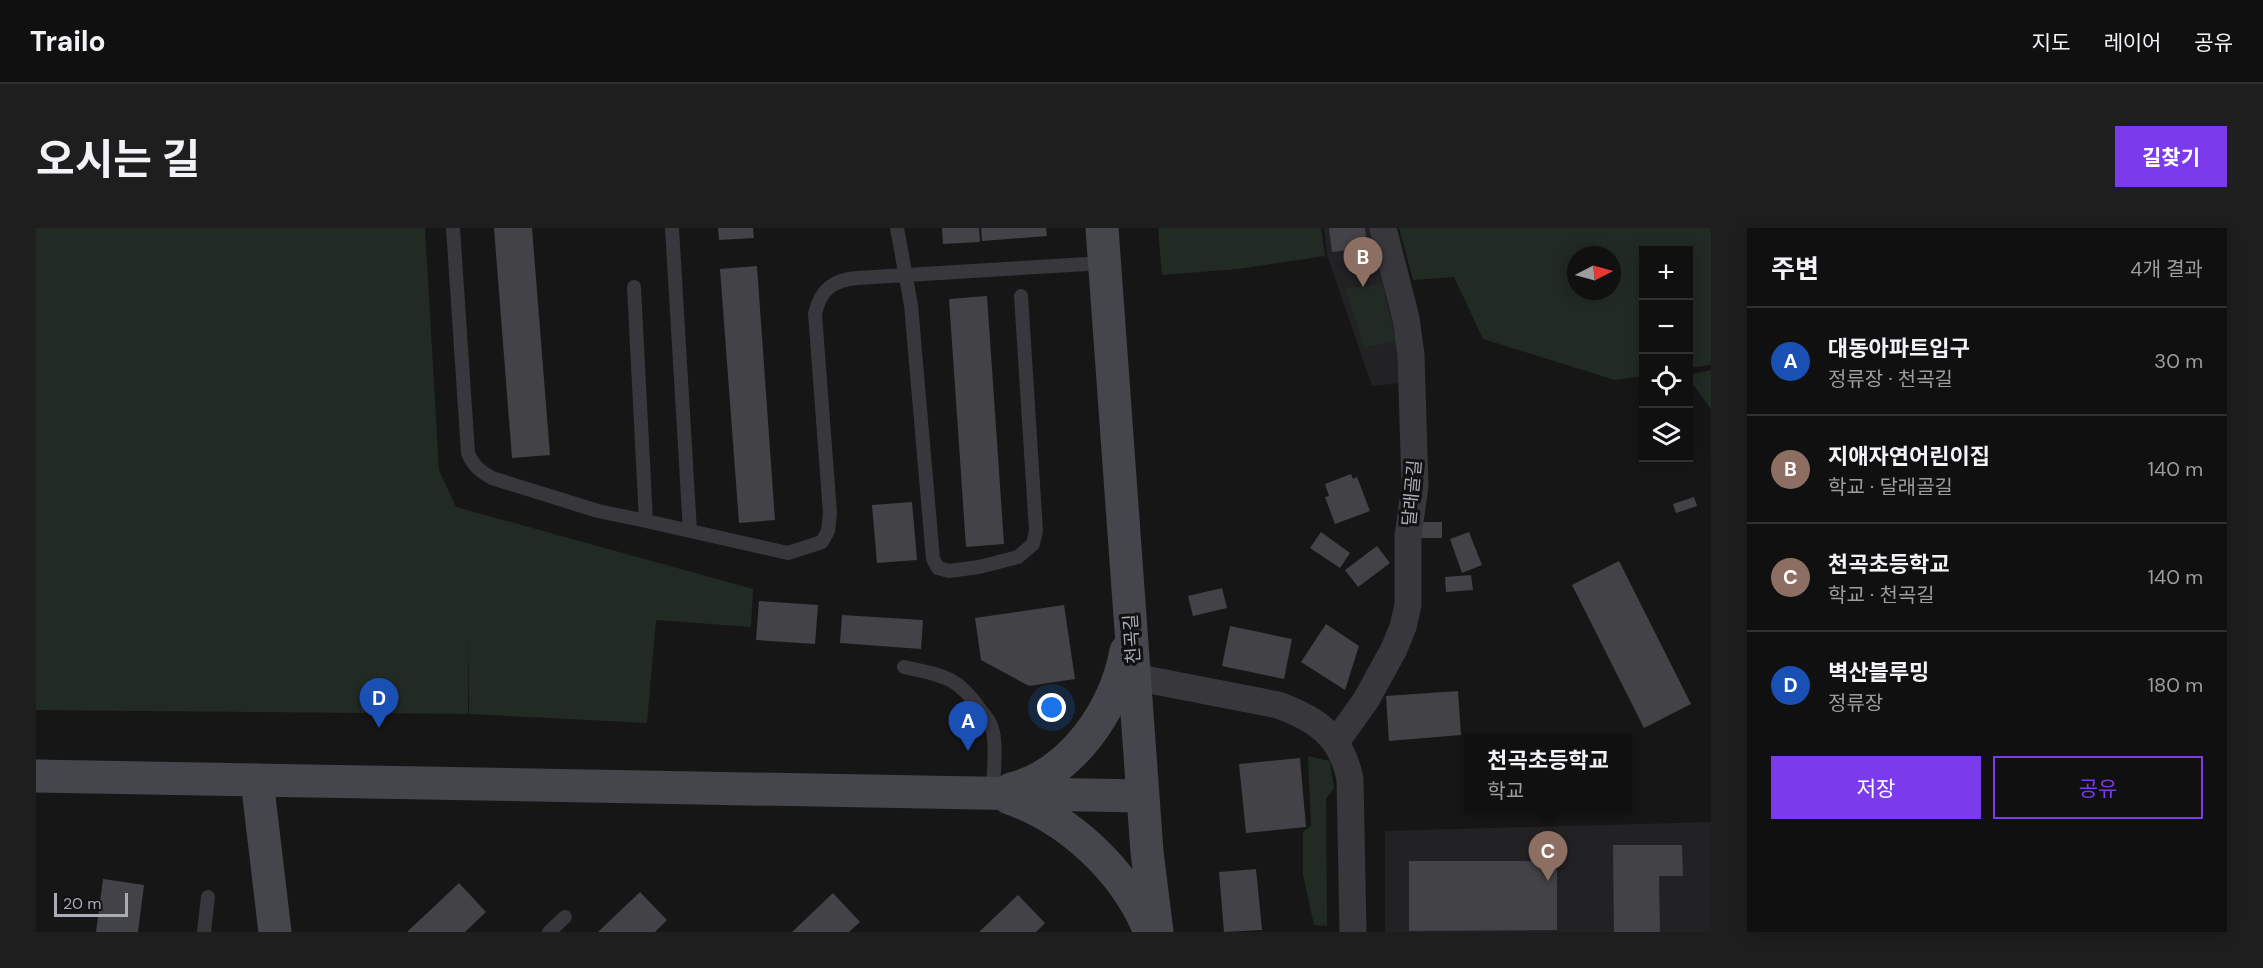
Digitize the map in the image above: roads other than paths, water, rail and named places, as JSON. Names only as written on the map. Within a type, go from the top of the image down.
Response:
[{"type":"street","name":"천곡길","points":[[1102,228],[1134,677],[1278,705],[1299,712],[1336,742],[1346,758],[1350,779],[1353,932]]},
{"type":"street","name":"달래골길","points":[[1336,742],[1366,700],[1394,649],[1403,627],[1408,605],[1408,536],[1415,486],[1411,355],[1406,318],[1383,228]]},
{"type":"street","points":[[993,793],[1019,787],[1041,776],[1061,764],[1078,747],[1108,703],[1125,657],[1131,626]]},
{"type":"street","points":[[1134,677],[1147,852],[1157,932]]},
{"type":"street","points":[[36,776],[1143,796]]},
{"type":"street","points":[[256,780],[275,932]]},
{"type":"street","points":[[993,793],[1022,802],[1045,814],[1093,851],[1114,872],[1126,889],[1150,932]]},
{"type":"lane","points":[[453,228],[468,453],[476,468],[492,478],[598,511],[788,553],[822,542],[828,531],[830,513],[815,314],[822,294],[840,281],[850,279],[1104,263]]},
{"type":"lane","points":[[672,228],[690,531]]},
{"type":"lane","points":[[897,228],[911,305],[933,559],[938,568],[949,572],[1018,557],[1033,544],[1036,531],[1021,296]]},
{"type":"lane","points":[[634,287],[646,521]]},
{"type":"lane","points":[[904,667],[940,675],[957,683],[969,693],[991,724],[995,749],[993,793]]},
{"type":"lane","points":[[204,932],[208,897]]},
{"type":"lane","points":[[549,932],[565,917]]},
{"type":"place","name":"지애자연어린이집","points":[[1363,287]]},
{"type":"place","name":"벽산블루밍","points":[[379,728]]},
{"type":"place","name":"대동아파트입구","points":[[968,751]]},
{"type":"place","name":"천곡초등학교","points":[[1548,881]]}]
